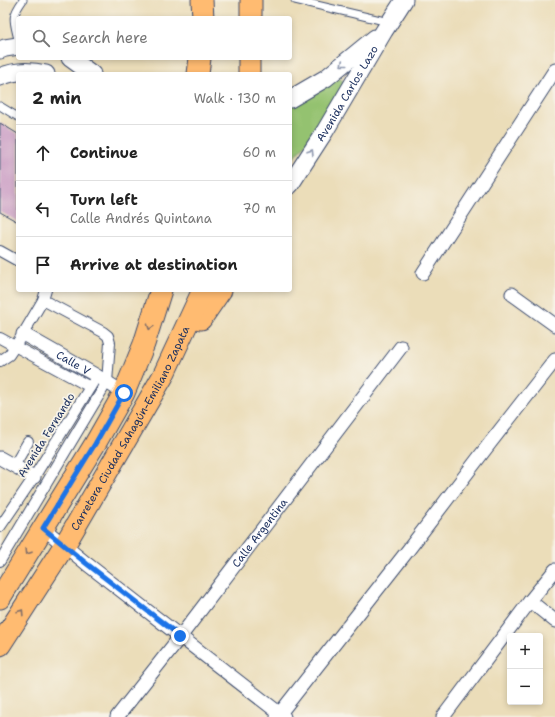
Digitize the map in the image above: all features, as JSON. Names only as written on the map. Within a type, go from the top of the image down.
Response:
[{"type":"main road","points":[[202,0],[203,16]]},
{"type":"main road","points":[[251,0],[251,16]]},
{"type":"main road","points":[[198,72],[200,60]]},
{"type":"main road","points":[[249,60],[249,72]]},
{"type":"main road","name":"Carretera Ciudad Sahagún-Emiliano Zapata","points":[[0,598],[95,444],[105,384],[144,344],[160,292]]},
{"type":"main road","name":"Carretera Ciudad Sahagún-Emiliano Zapata","points":[[0,645],[64,546],[163,376],[202,292]]},
{"type":"main road","points":[[180,341],[202,318],[220,292]]},
{"type":"street","name":"Avenida Carlos Lazo","points":[[292,182],[404,0]]},
{"type":"street","points":[[292,98],[326,78],[387,26]]},
{"type":"street","points":[[0,50],[16,46]]},
{"type":"street","points":[[73,60],[89,72]]},
{"type":"street","points":[[423,273],[555,70]]},
{"type":"street","points":[[0,77],[16,72]]},
{"type":"street","points":[[17,72],[35,72]]},
{"type":"street","points":[[0,251],[16,260]]},
{"type":"street","points":[[512,294],[555,325]]},
{"type":"street","points":[[0,361],[9,356],[44,295],[103,332],[108,336],[110,343],[105,384],[0,561]]},
{"type":"street","name":"Calle V","points":[[23,334],[105,384]]},
{"type":"street","points":[[0,338],[15,346],[105,384]]},
{"type":"street","name":"Calle Argentina","points":[[116,717],[180,636],[401,347]]},
{"type":"street","points":[[43,528],[280,716],[555,360]]},
{"type":"street","name":"Avenida Fernando","points":[[0,527],[34,477],[105,384]]},
{"type":"street","points":[[14,466],[28,442]]},
{"type":"street","points":[[0,458],[34,477]]},
{"type":"street","points":[[443,717],[555,570]]},
{"type":"street","points":[[530,601],[555,621]]},
{"type":"lane","points":[[16,30],[14,22],[16,11],[23,0]]},
{"type":"lane","points":[[295,0],[387,26]]},
{"type":"lane","points":[[0,106],[16,116]]},
{"type":"green space","points":[[337,77],[345,82],[311,139],[292,159],[292,104]]},
{"type":"building","points":[[0,123],[16,133],[16,221],[0,212]]},
{"type":"route","points":[[124,393],[95,444],[43,528],[180,636]]}]
